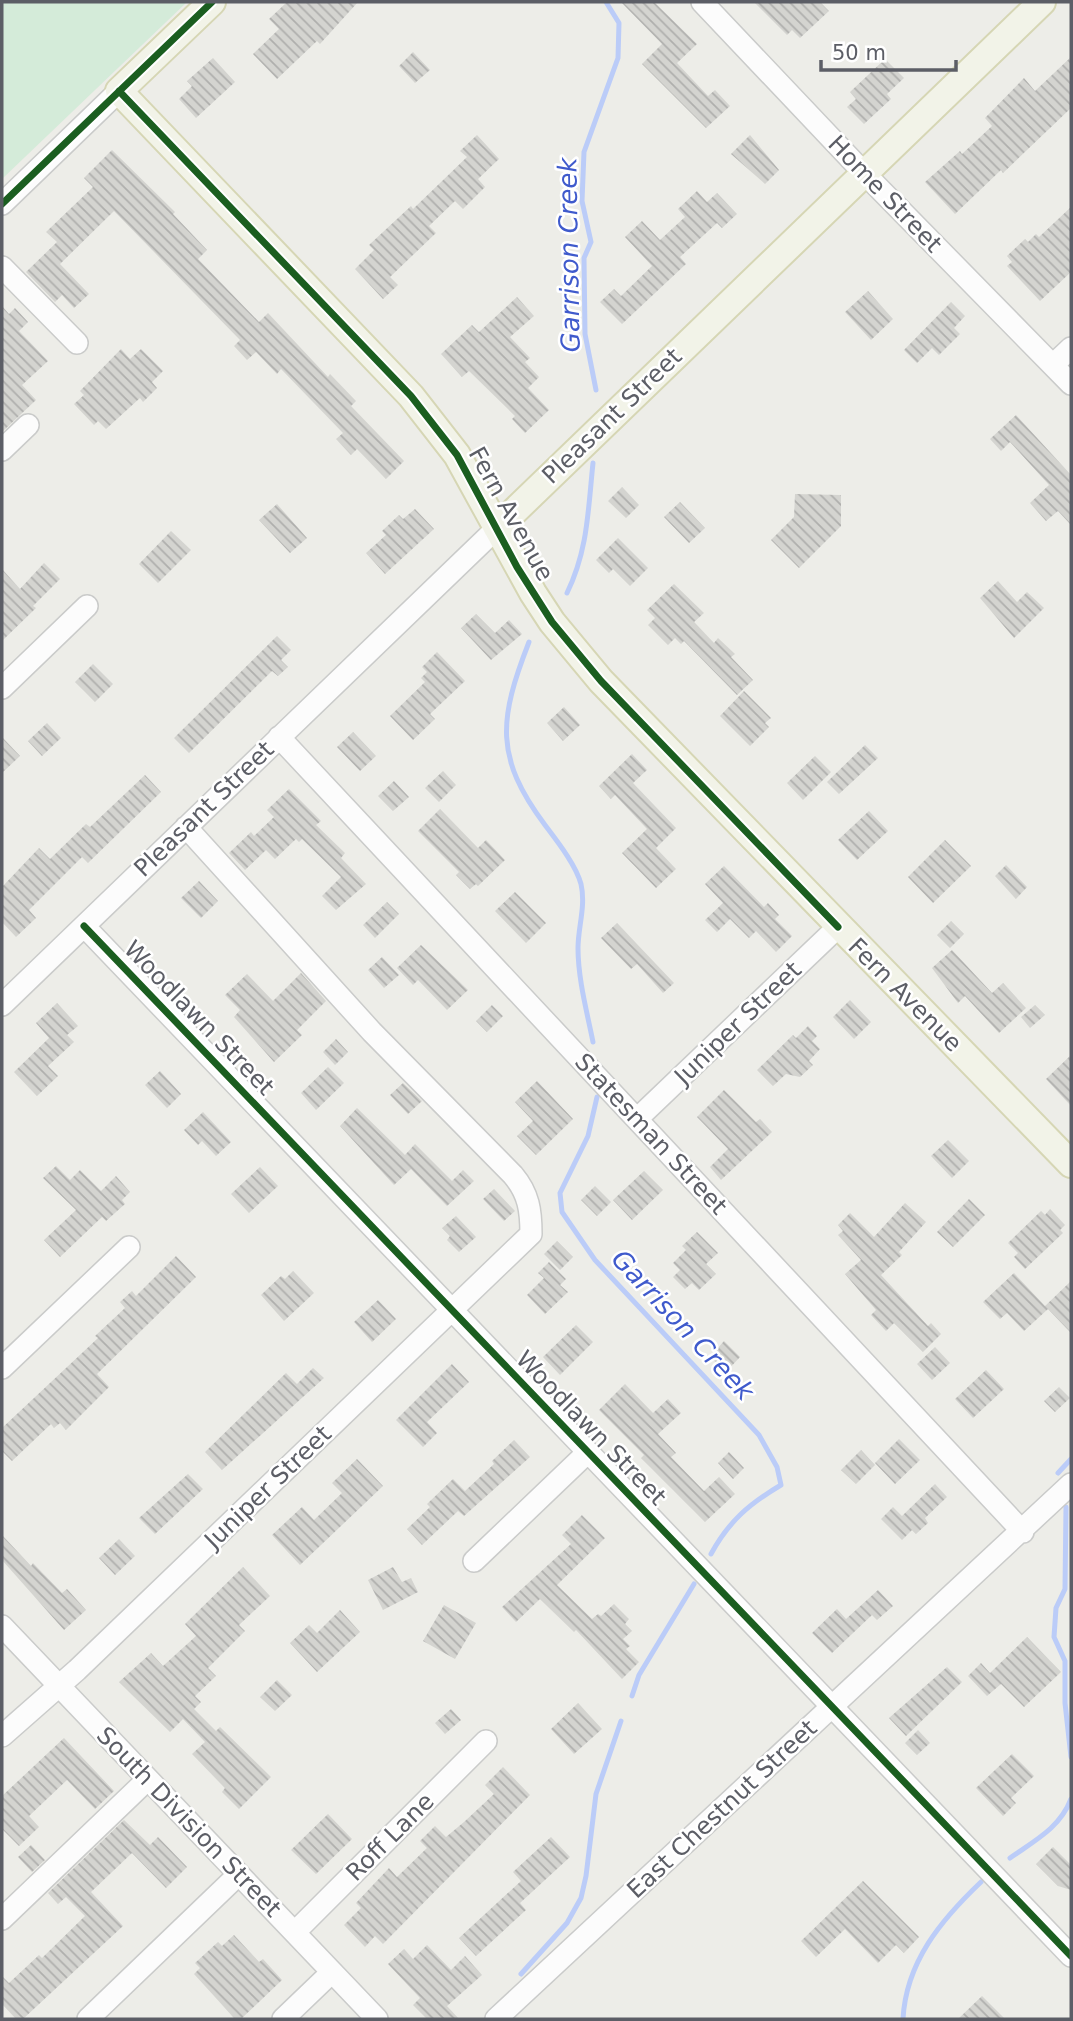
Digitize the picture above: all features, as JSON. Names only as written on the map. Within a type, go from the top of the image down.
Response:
[{"type":"main road","points":[[119,91],[212,2]]},
{"type":"main road","name":"Pleasant Street","points":[[497,528],[1042,2]]},
{"type":"main road","name":"Fern Avenue","points":[[119,91],[411,396],[457,456],[533,593],[576,651],[838,928],[1071,1164]]},
{"type":"street","name":"Home Street","points":[[702,2],[864,173],[1071,384]]},
{"type":"street","points":[[2,204],[119,91]]},
{"type":"street","points":[[2,267],[77,343]]},
{"type":"street","points":[[1054,365],[1071,348]]},
{"type":"street","points":[[2,450],[28,425]]},
{"type":"street","name":"Pleasant Street","points":[[2,1005],[497,528]]},
{"type":"street","points":[[2,688],[87,606]]},
{"type":"street","name":"Statesman Street","points":[[279,737],[1023,1532]]},
{"type":"street","name":"Juniper Street","points":[[2,1736],[531,1234],[529,1202],[524,1188],[513,1175],[372,1032],[186,827]]},
{"type":"street","name":"Woodlawn Street","points":[[84,926],[1071,1956]]},
{"type":"street","name":"Juniper Street","points":[[637,1119],[838,928]]},
{"type":"street","points":[[2,1368],[129,1247]]},
{"type":"street","points":[[474,1561],[588,1452]]},
{"type":"street","name":"East Chestnut Street","points":[[496,2019],[1023,1532],[1071,1484]]},
{"type":"street","name":"South Division Street","points":[[2,1626],[377,2019]]},
{"type":"street","name":"Roff Lane","points":[[295,1932],[486,1741]]},
{"type":"street","points":[[2,1919],[148,1779]]},
{"type":"street","points":[[88,2019],[238,1875]]},
{"type":"street","points":[[283,2019],[332,1972]]},
{"type":"green space","points":[[2,2],[187,2],[2,179]]},
{"type":"building","points":[[287,2],[358,2],[320,44],[317,41],[277,79],[253,54],[279,29],[269,19]]},
{"type":"building","points":[[621,2],[654,2],[697,44],[677,63],[708,96],[715,90],[730,106],[706,128],[642,64],[662,44]]},
{"type":"building","points":[[754,2],[820,2],[829,11],[800,38],[792,30],[787,35]]},
{"type":"building","points":[[413,52],[430,70],[415,83],[399,66]]},
{"type":"building","points":[[1071,57],[1071,108],[1003,173],[1001,170],[955,214],[925,182],[960,151],[962,154],[992,126],[985,118],[1024,78],[1035,91]]},
{"type":"building","points":[[213,58],[235,82],[196,118],[179,99],[192,86],[187,81]]},
{"type":"building","points":[[885,59],[904,78],[887,94],[891,99],[864,124],[847,107],[856,99],[850,92]]},
{"type":"building","points":[[477,135],[499,159],[478,179],[485,187],[463,209],[455,201],[429,226],[436,233],[390,277],[398,285],[383,299],[355,269],[374,250],[369,245],[411,206],[413,209],[467,157],[460,151]]},
{"type":"building","points":[[750,135],[779,170],[765,184],[731,154]]},
{"type":"building","points":[[112,150],[175,212],[173,214],[207,250],[198,259],[259,322],[268,313],[328,377],[330,374],[356,401],[351,406],[404,461],[386,479],[357,449],[351,455],[336,439],[343,433],[281,369],[277,374],[256,352],[247,360],[234,346],[240,340],[114,211],[60,264],[89,294],[74,308],[62,295],[55,302],[26,272],[57,242],[46,232],[93,187],[84,178]]},
{"type":"building","points":[[697,191],[707,202],[717,193],[737,214],[722,228],[717,223],[680,257],[686,264],[622,324],[600,302],[614,289],[621,296],[652,266],[625,237],[642,221],[660,240],[685,217],[678,209]]},
{"type":"building","points":[[1071,207],[1071,272],[1040,301],[1007,266],[1012,262],[1007,256],[1025,239],[1028,242],[1036,234],[1039,237]]},
{"type":"building","points":[[868,291],[893,319],[871,340],[845,312]]},
{"type":"building","points":[[517,297],[534,316],[510,337],[530,358],[525,362],[539,377],[528,388],[549,410],[525,433],[512,419],[515,416],[469,371],[462,377],[441,354],[472,325],[479,332]]},
{"type":"building","points":[[951,302],[965,316],[954,328],[960,334],[939,355],[932,348],[917,363],[904,350]]},
{"type":"building","points":[[2,306],[9,314],[15,308],[28,322],[19,331],[48,361],[22,385],[36,400],[2,432]]},
{"type":"building","points":[[121,349],[130,359],[141,349],[163,371],[152,382],[157,388],[143,402],[140,398],[106,429],[98,421],[94,425],[74,404],[84,395],[80,391]]},
{"type":"building","points":[[1016,415],[1071,475],[1071,525],[1058,511],[1046,521],[1030,503],[1049,485],[1010,442],[1001,451],[990,439]]},
{"type":"building","points":[[622,487],[639,505],[626,518],[608,501]]},
{"type":"building","points":[[795,494],[841,495],[841,526],[799,568],[771,540],[794,517]]},
{"type":"building","points":[[680,502],[705,528],[689,543],[664,517]]},
{"type":"building","points":[[277,504],[307,538],[290,553],[259,520]]},
{"type":"building","points":[[415,509],[434,529],[385,574],[366,553],[386,535],[382,531],[399,515],[403,519]]},
{"type":"building","points":[[171,531],[191,550],[158,583],[139,564]]},
{"type":"building","points":[[618,538],[648,568],[630,586],[613,569],[609,573],[596,560]]},
{"type":"building","points":[[44,563],[60,579],[33,606],[36,608],[2,641],[2,569],[20,589]]},
{"type":"building","points":[[998,581],[1017,602],[1027,592],[1044,608],[1014,638],[980,598]]},
{"type":"building","points":[[674,584],[704,613],[694,622],[714,643],[718,638],[735,654],[731,657],[753,680],[737,695],[684,641],[681,644],[675,638],[668,645],[648,625],[655,618],[647,610]]},
{"type":"building","points":[[476,614],[495,633],[509,620],[522,634],[491,660],[461,628]]},
{"type":"building","points":[[277,636],[291,650],[281,660],[288,667],[278,676],[272,671],[189,753],[174,738]]},
{"type":"building","points":[[437,652],[465,681],[430,714],[435,719],[413,740],[390,716],[425,682],[421,678],[427,672],[422,667]]},
{"type":"building","points":[[93,664],[113,684],[95,702],[75,682]]},
{"type":"building","points":[[744,691],[771,718],[765,723],[769,727],[750,746],[720,716]]},
{"type":"building","points":[[564,707],[580,725],[563,741],[547,723]]},
{"type":"building","points":[[47,723],[61,738],[42,756],[28,741]]},
{"type":"building","points":[[353,732],[376,756],[360,771],[337,747]]},
{"type":"building","points":[[2,737],[20,756],[2,773]]},
{"type":"building","points":[[865,745],[878,758],[839,794],[827,782]]},
{"type":"building","points":[[632,754],[647,770],[633,783],[676,828],[656,848],[676,869],[656,888],[622,853],[647,829],[615,795],[611,799],[599,786]]},
{"type":"building","points":[[815,756],[831,772],[803,800],[787,783]]},
{"type":"building","points":[[443,771],[456,785],[439,802],[425,788]]},
{"type":"building","points":[[145,775],[161,792],[88,863],[82,857],[29,910],[36,918],[16,937],[2,922],[2,887],[39,848],[50,859],[86,824],[90,827]]},
{"type":"building","points":[[394,781],[409,797],[393,811],[378,796]]},
{"type":"building","points":[[289,789],[321,821],[316,825],[345,853],[341,858],[366,884],[336,910],[322,896],[341,877],[302,839],[299,842],[296,839],[275,859],[266,850],[245,870],[229,853],[251,832],[254,836],[274,817],[267,810]]},
{"type":"building","points":[[440,809],[478,848],[486,840],[505,860],[478,886],[476,884],[470,889],[456,875],[459,872],[418,831]]},
{"type":"building","points":[[869,811],[888,831],[857,860],[838,840]]},
{"type":"building","points":[[945,840],[971,866],[933,903],[908,877]]},
{"type":"building","points":[[1006,865],[1027,887],[1016,899],[995,876]]},
{"type":"building","points":[[724,866],[764,907],[768,903],[779,915],[775,919],[792,936],[776,952],[756,931],[749,938],[730,919],[717,932],[705,920],[723,903],[705,884]]},
{"type":"building","points":[[199,881],[218,901],[201,918],[181,898]]},
{"type":"building","points":[[515,892],[546,923],[526,943],[495,911]]},
{"type":"building","points":[[387,902],[399,914],[375,938],[363,925]]},
{"type":"building","points":[[951,921],[964,934],[950,948],[937,935]]},
{"type":"building","points":[[617,923],[674,983],[663,993],[637,964],[631,969],[601,938]]},
{"type":"building","points":[[421,945],[468,990],[447,1010],[418,980],[413,985],[397,968]]},
{"type":"building","points":[[952,950],[992,993],[1003,983],[1026,1008],[999,1033],[965,996],[958,1003],[932,968]]},
{"type":"building","points":[[382,957],[399,975],[384,988],[368,970]]},
{"type":"building","points":[[301,973],[326,1001],[297,1030],[302,1035],[274,1062],[234,1017],[240,1010],[225,995],[247,974],[273,1001]]},
{"type":"building","points":[[850,1000],[871,1022],[854,1039],[833,1017]]},
{"type":"building","points":[[57,1003],[78,1026],[67,1035],[74,1042],[48,1066],[58,1076],[37,1096],[14,1072],[49,1038],[36,1023]]},
{"type":"building","points":[[492,1005],[503,1016],[487,1032],[476,1021]]},
{"type":"building","points":[[1035,1005],[1045,1015],[1030,1028],[1021,1017]]},
{"type":"building","points":[[808,1026],[817,1036],[812,1041],[820,1049],[809,1061],[813,1065],[800,1077],[786,1074],[773,1086],[757,1070],[793,1035],[796,1038]]},
{"type":"building","points":[[336,1039],[348,1052],[335,1065],[323,1052]]},
{"type":"building","points":[[1071,1055],[1071,1106],[1046,1079]]},
{"type":"building","points":[[328,1067],[344,1083],[316,1110],[301,1093]]},
{"type":"building","points":[[160,1071],[181,1094],[167,1108],[145,1085]]},
{"type":"building","points":[[537,1081],[573,1119],[536,1155],[517,1136],[533,1121],[515,1102]]},
{"type":"building","points":[[403,1083],[422,1101],[408,1114],[390,1095]]},
{"type":"building","points":[[724,1090],[756,1122],[760,1119],[772,1132],[721,1180],[710,1167],[728,1149],[697,1117]]},
{"type":"building","points":[[357,1108],[405,1155],[415,1144],[452,1181],[463,1170],[474,1181],[447,1206],[411,1169],[394,1185],[340,1126]]},
{"type":"building","points":[[203,1112],[231,1142],[216,1156],[202,1141],[198,1145],[184,1130]]},
{"type":"building","points":[[948,1140],[969,1161],[952,1178],[931,1156]]},
{"type":"building","points":[[56,1166],[70,1180],[80,1170],[101,1191],[116,1176],[130,1192],[122,1200],[125,1204],[106,1221],[102,1217],[60,1257],[44,1240],[76,1210],[43,1178]]},
{"type":"building","points":[[260,1167],[278,1186],[249,1213],[231,1194]]},
{"type":"building","points":[[644,1171],[663,1190],[632,1220],[613,1200]]},
{"type":"building","points":[[595,1186],[611,1202],[597,1216],[581,1200]]},
{"type":"building","points":[[494,1189],[515,1211],[504,1221],[483,1199]]},
{"type":"building","points":[[969,1199],[985,1215],[953,1247],[937,1232]]},
{"type":"building","points":[[905,1203],[926,1222],[899,1252],[902,1255],[881,1275],[928,1326],[931,1323],[941,1334],[923,1352],[894,1323],[886,1331],[871,1315],[876,1310],[845,1274],[861,1260],[838,1235],[843,1231],[838,1225],[850,1213],[874,1237]]},
{"type":"building","points":[[1050,1209],[1065,1225],[1060,1230],[1063,1233],[1025,1269],[1014,1257],[1018,1253],[1008,1243],[1041,1211],[1045,1215]]},
{"type":"building","points":[[456,1216],[476,1237],[459,1252],[447,1240],[450,1236],[442,1228]]},
{"type":"building","points":[[697,1232],[718,1253],[706,1264],[716,1274],[699,1290],[692,1283],[685,1289],[673,1277],[680,1270],[673,1263],[686,1250],[682,1246]]},
{"type":"building","points":[[557,1241],[573,1257],[560,1270],[544,1254]]},
{"type":"building","points":[[176,1256],[196,1277],[97,1374],[109,1387],[66,1430],[60,1423],[54,1428],[51,1424],[12,1461],[2,1451],[2,1428],[98,1338],[95,1336],[125,1308],[120,1302],[132,1291],[136,1296]]},
{"type":"building","points":[[549,1262],[566,1279],[560,1285],[568,1292],[545,1314],[527,1295],[544,1278],[538,1273]]},
{"type":"building","points":[[293,1271],[314,1293],[284,1321],[261,1295],[281,1276],[285,1279]]},
{"type":"building","points":[[1014,1273],[1045,1306],[1071,1281],[1071,1333],[1048,1309],[1024,1331],[1007,1313],[1000,1319],[983,1302]]},
{"type":"building","points":[[378,1300],[396,1319],[372,1342],[354,1322]]},
{"type":"building","points":[[576,1325],[593,1342],[560,1375],[543,1357]]},
{"type":"building","points":[[724,1341],[740,1357],[726,1372],[710,1357]]},
{"type":"building","points":[[935,1347],[950,1363],[932,1380],[917,1364]]},
{"type":"building","points":[[452,1364],[469,1382],[427,1422],[437,1433],[423,1447],[396,1420]]},
{"type":"building","points":[[313,1368],[324,1378],[222,1470],[205,1452],[286,1373],[297,1384]]},
{"type":"building","points":[[986,1370],[1004,1389],[973,1418],[955,1399]]},
{"type":"building","points":[[625,1384],[653,1413],[668,1399],[681,1413],[658,1434],[676,1453],[671,1457],[704,1491],[719,1477],[735,1494],[705,1522],[641,1458],[644,1455],[599,1410]]},
{"type":"building","points":[[1059,1387],[1070,1398],[1055,1412],[1044,1401]]},
{"type":"building","points":[[899,1439],[920,1460],[895,1484],[875,1463]]},
{"type":"building","points":[[514,1440],[530,1457],[464,1516],[458,1511],[422,1545],[407,1529],[430,1507],[427,1504],[453,1479],[465,1491],[494,1464],[492,1461]]},
{"type":"building","points":[[861,1450],[875,1465],[856,1484],[841,1470]]},
{"type":"building","points":[[729,1452],[744,1468],[733,1479],[718,1463]]},
{"type":"building","points":[[357,1459],[383,1486],[300,1565],[272,1535],[302,1507],[314,1520],[342,1493],[332,1483]]},
{"type":"building","points":[[188,1474],[203,1489],[155,1534],[139,1518]]},
{"type":"building","points":[[935,1484],[947,1497],[925,1518],[928,1523],[916,1534],[912,1530],[902,1540],[881,1519],[893,1507],[902,1516]]},
{"type":"building","points":[[582,1515],[605,1538],[557,1585],[592,1619],[598,1614],[601,1616],[614,1604],[629,1619],[625,1624],[632,1631],[623,1639],[630,1646],[626,1649],[639,1662],[622,1679],[576,1630],[574,1632],[540,1599],[516,1622],[502,1607],[571,1544],[562,1535]]},
{"type":"building","points":[[2,1535],[31,1566],[33,1563],[62,1593],[67,1589],[86,1610],[64,1630],[2,1560]]},
{"type":"building","points":[[119,1539],[135,1556],[115,1575],[99,1558]]},
{"type":"building","points":[[243,1567],[270,1596],[239,1625],[245,1631],[208,1668],[216,1676],[195,1696],[201,1702],[194,1709],[216,1731],[220,1727],[271,1777],[239,1809],[222,1792],[225,1788],[192,1754],[205,1742],[183,1719],[170,1732],[119,1682],[151,1653],[163,1666],[196,1636],[185,1624]]},
{"type":"building","points":[[393,1567],[402,1582],[411,1578],[418,1592],[383,1610],[368,1580]]},
{"type":"building","points":[[878,1590],[893,1606],[877,1620],[872,1615],[832,1653],[812,1633],[837,1609],[846,1619]]},
{"type":"building","points":[[444,1605],[476,1623],[455,1659],[423,1641]]},
{"type":"building","points":[[340,1610],[360,1632],[317,1672],[290,1643],[309,1625],[317,1633]]},
{"type":"building","points":[[1027,1637],[1061,1672],[1024,1707],[1001,1684],[987,1696],[968,1676],[981,1663],[990,1673]]},
{"type":"building","points":[[947,1667],[962,1682],[906,1736],[889,1718]]},
{"type":"building","points":[[277,1680],[292,1695],[275,1711],[260,1697]]},
{"type":"building","points":[[578,1703],[602,1729],[574,1754],[551,1729]]},
{"type":"building","points":[[451,1709],[461,1720],[445,1734],[435,1723]]},
{"type":"building","points":[[918,1730],[930,1743],[917,1755],[905,1743]]},
{"type":"building","points":[[64,1738],[114,1791],[95,1809],[67,1780],[29,1816],[39,1827],[19,1846],[2,1829],[2,1796]]},
{"type":"building","points":[[1012,1754],[1034,1776],[1011,1798],[1016,1803],[1003,1816],[976,1788]]},
{"type":"building","points":[[503,1767],[530,1795],[383,1944],[375,1936],[365,1947],[344,1925],[361,1908],[356,1903],[389,1868],[397,1877],[427,1848],[420,1841],[435,1826],[446,1837],[464,1822],[494,1794],[485,1785]]},
{"type":"building","points":[[328,1814],[352,1839],[316,1874],[291,1850]]},
{"type":"building","points":[[124,1820],[150,1845],[158,1837],[187,1867],[166,1888],[132,1853],[91,1892],[123,1926],[23,2019],[16,2019],[2,2004],[2,1976],[9,1983],[39,1955],[42,1958],[85,1916],[66,1897],[58,1904],[48,1893]]},
{"type":"building","points":[[551,1837],[570,1857],[520,1903],[526,1910],[476,1956],[459,1938],[521,1881],[513,1872]]},
{"type":"building","points":[[31,1845],[45,1860],[32,1872],[18,1857]]},
{"type":"building","points":[[1053,1847],[1071,1865],[1071,1890],[1058,1886],[1036,1864]]},
{"type":"building","points":[[863,1881],[919,1937],[904,1953],[896,1945],[878,1963],[845,1929],[816,1957],[801,1941]]},
{"type":"building","points":[[234,1935],[259,1962],[263,1959],[282,1980],[241,2019],[235,2019],[194,1974],[200,1968],[195,1963],[218,1942],[222,1946]]},
{"type":"building","points":[[427,1945],[451,1970],[465,1956],[482,1975],[447,2006],[459,2019],[427,2019],[413,2005],[420,1998],[388,1964],[404,1949],[413,1959]]},
{"type":"building","points":[[982,1996],[1005,2019],[958,2019]]},
{"type":"waterway","name":"Garrison Creek","points":[[596,390],[585,334],[584,258],[591,242],[582,201],[584,152],[618,58],[619,23],[606,2]]},
{"type":"waterway","name":"Garrison Creek","points":[[567,593],[583,545],[593,463]]},
{"type":"waterway","name":"Garrison Creek","points":[[529,642],[507,716],[510,758],[528,801],[571,861],[579,877],[583,900],[578,960],[593,1042]]},
{"type":"waterway","name":"Garrison Creek","points":[[597,1097],[588,1136],[560,1193],[562,1212],[595,1260],[759,1435],[777,1467],[781,1485],[741,1514],[711,1554]]},
{"type":"waterway","points":[[1058,1473],[1071,1459]]},
{"type":"waterway","points":[[1066,1507],[1065,1589],[1056,1608],[1054,1637],[1065,1661],[1065,1703],[1071,1757]]},
{"type":"waterway","name":"Garrison Creek","points":[[632,1696],[639,1675],[694,1584]]},
{"type":"waterway","name":"Garrison Creek","points":[[521,1974],[567,1923],[581,1898],[596,1794],[621,1721]]},
{"type":"waterway","points":[[1010,1858],[1053,1826],[1071,1799]]},
{"type":"waterway","points":[[903,2019],[911,1979],[928,1943],[952,1911],[981,1882]]},
{"type":"cycle path","points":[[2,204],[212,2]]},
{"type":"cycle path","points":[[119,91],[411,396],[457,455],[517,567],[552,622],[601,681],[838,927]]},
{"type":"cycle path","points":[[84,926],[1071,1956]]}]
